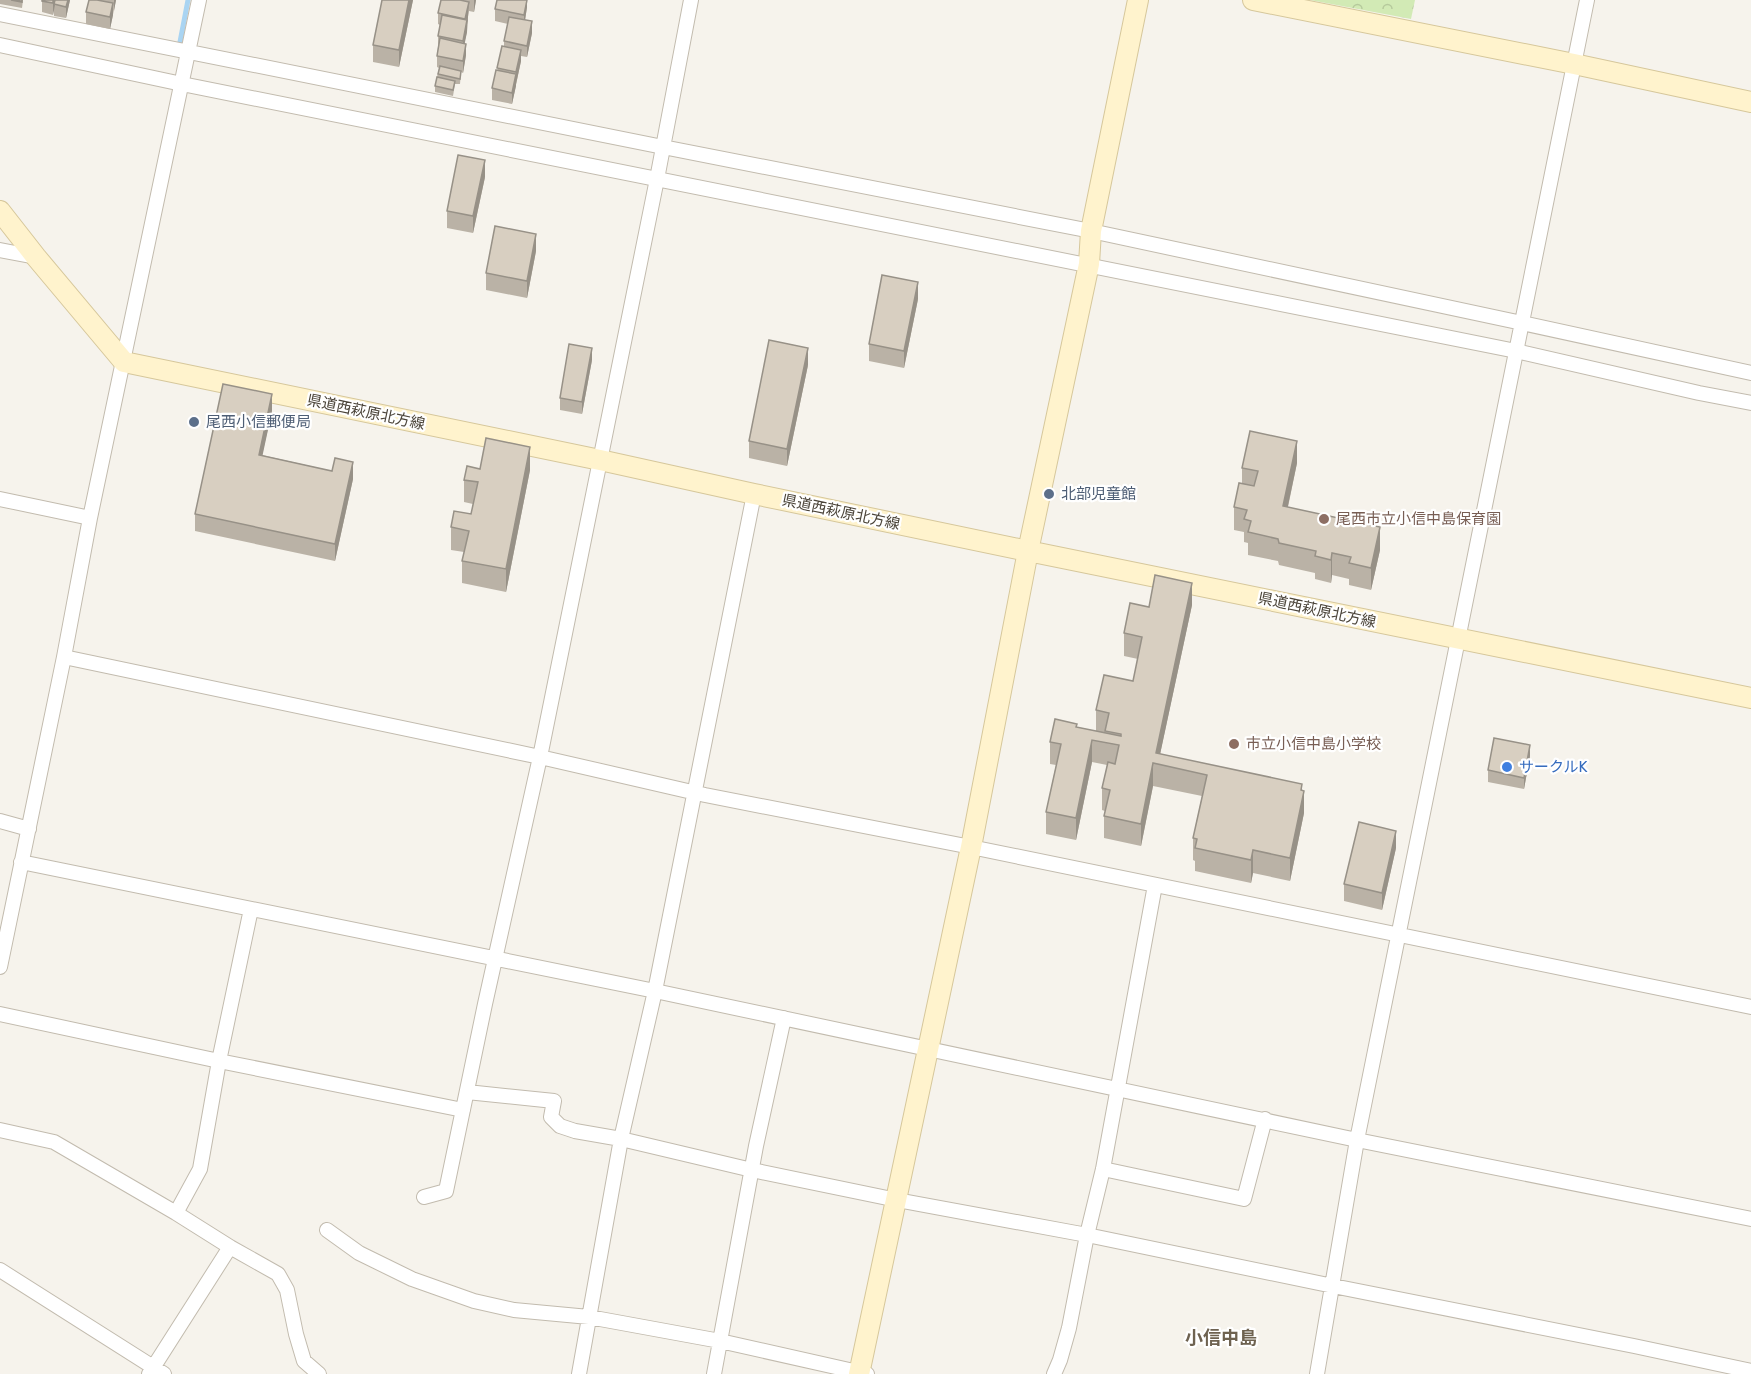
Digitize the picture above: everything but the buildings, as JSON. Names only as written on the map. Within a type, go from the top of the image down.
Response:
[{"type":"street","points":[[0,967],[2,942],[29,829],[90,518],[199,0]]},
{"type":"street","points":[[424,1197],[446,1191],[540,757],[691,0]]},
{"type":"street","points":[[327,1230],[360,1253],[391,1269],[474,1301],[514,1310],[590,1317],[720,1341],[862,1374],[927,1049],[971,847],[1028,551],[1089,264],[1091,231],[1138,0]]},
{"type":"street","points":[[1253,0],[1751,102]]},
{"type":"street","points":[[1317,1374],[1357,1140],[1587,0]]},
{"type":"street","points":[[0,14],[1091,231],[1751,373]]},
{"type":"street","points":[[0,45],[182,84],[1516,351],[1751,403]]},
{"type":"street","points":[[0,211],[124,363]]},
{"type":"street","points":[[0,250],[36,257]]},
{"type":"street","name":"県道西萩原北方線","points":[[124,363],[600,460],[1028,551],[1751,698]]},
{"type":"street","points":[[579,1374],[621,1139],[655,991],[754,494]]},
{"type":"street","points":[[0,500],[90,518]]},
{"type":"street","points":[[64,657],[540,757],[693,792],[1751,1007]]},
{"type":"street","points":[[0,821],[29,829]]},
{"type":"street","points":[[21,862],[655,991],[1357,1140],[1751,1219]]},
{"type":"street","points":[[1054,1374],[1069,1328],[1087,1235],[1103,1169],[1155,885]]},
{"type":"street","points":[[176,1212],[200,1169],[219,1061],[251,909]]},
{"type":"street","points":[[0,1014],[463,1110]]},
{"type":"street","points":[[714,1374],[752,1170],[784,1018]]},
{"type":"street","points":[[467,1092],[554,1101],[550,1117],[560,1126],[752,1170],[897,1200],[1087,1235],[1751,1371]]},
{"type":"street","points":[[1103,1169],[1244,1198],[1265,1119]]},
{"type":"street","points":[[0,1130],[54,1142],[176,1212],[278,1275],[287,1290],[304,1361],[319,1374]]},
{"type":"street","points":[[0,1270],[155,1372],[230,1247]]},
{"type":"green space","points":[[1310,0],[1415,0],[1411,19]]},
{"type":"waterway","points":[[180,42],[188,0]]},
{"type":"place","name":"尾西小信郵便局","points":[[194,422]]},
{"type":"place","name":"北部児童館","points":[[1049,494]]},
{"type":"place","name":"尾西市立小信中島保育園","points":[[1324,519]]},
{"type":"place","name":"市立小信中島小学校","points":[[1234,744]]},
{"type":"place","name":"サークルK","points":[[1507,767]]},
{"type":"district","name":"小信中島","points":[[1221,1338]]}]
